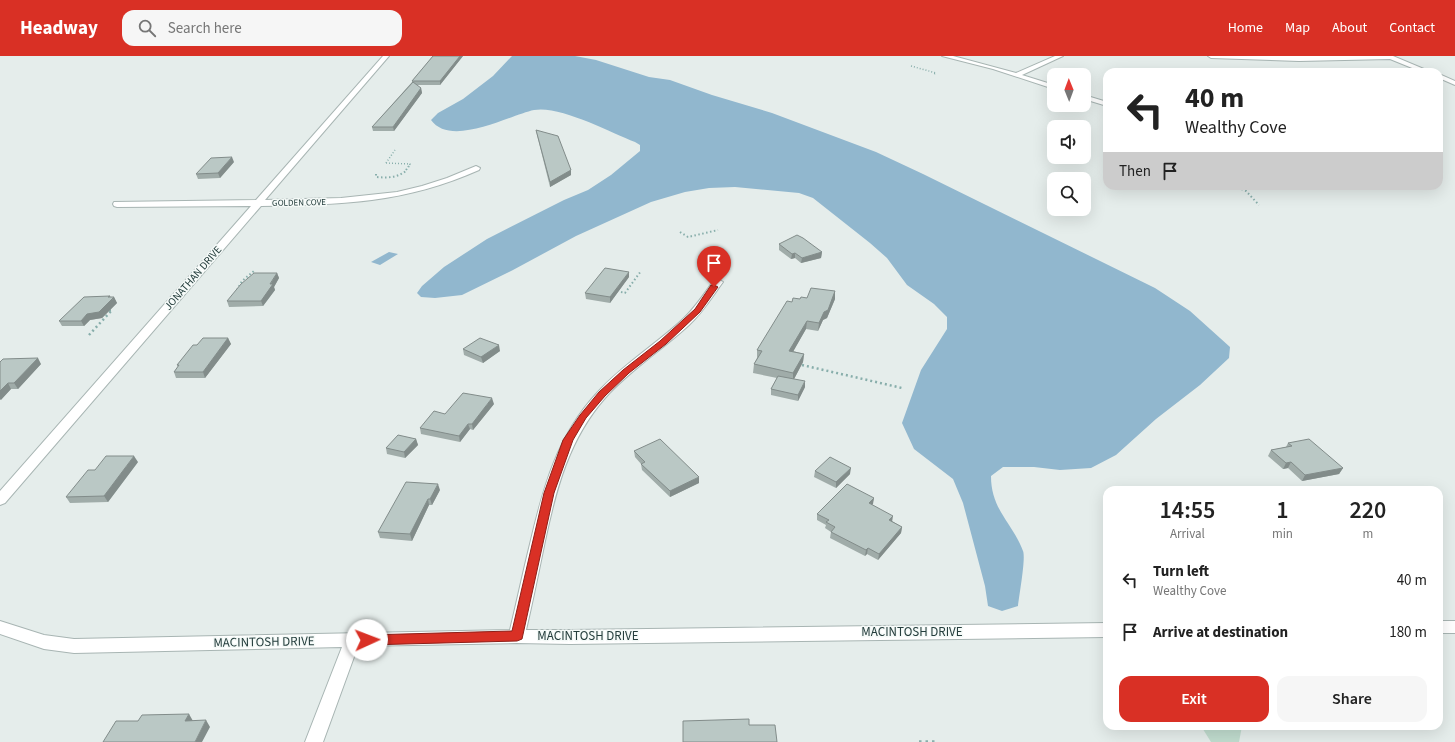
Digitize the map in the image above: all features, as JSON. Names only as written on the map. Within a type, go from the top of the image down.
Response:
[{"type":"street","name":"JONATHAN DRIVE","points":[[0,500],[194,275],[260,203],[386,56]]},
{"type":"street","points":[[945,56],[1047,85]]},
{"type":"street","points":[[1016,75],[1060,56]]},
{"type":"street","points":[[1211,56],[1306,59],[1390,56],[1418,68]]},
{"type":"street","points":[[1443,78],[1455,83]]},
{"type":"street","points":[[1091,99],[1103,103]]},
{"type":"street","name":"GOLDEN COVE","points":[[117,204],[345,202],[400,194],[432,186],[476,168]]},
{"type":"street","points":[[517,636],[549,493],[568,440],[583,417],[602,394],[698,311],[718,282]]},
{"type":"street","name":"MACINTOSH DRIVE","points":[[0,627],[44,642],[74,646],[352,641],[517,636],[570,637],[1103,630]]},
{"type":"street","points":[[1443,628],[1455,627]]},
{"type":"street","points":[[314,742],[352,641]]},
{"type":"path","points":[[911,66],[936,73],[934,74]]},
{"type":"path","points":[[376,174],[376,177],[388,177],[402,174],[406,170],[410,164],[386,163],[395,150]]},
{"type":"path","points":[[1244,190],[1259,205]]},
{"type":"path","points":[[680,232],[688,237],[718,230]]},
{"type":"path","points":[[236,294],[239,285],[254,271]]},
{"type":"path","points":[[621,292],[625,293],[641,271]]},
{"type":"path","points":[[89,335],[112,310],[109,310]]},
{"type":"path","points":[[802,364],[902,388]]},
{"type":"path","points":[[918,742],[938,742]]},
{"type":"green space","points":[[1204,730],[1241,730],[1239,742],[1211,742]]},
{"type":"water","points":[[512,56],[575,56],[596,60],[649,77],[670,80],[712,95],[772,113],[876,152],[1155,288],[1190,311],[1230,347],[1229,358],[1200,385],[1156,419],[1116,455],[1091,468],[1060,470],[1034,467],[1003,467],[991,476],[994,498],[1023,551],[1024,561],[1018,606],[1002,611],[988,606],[985,586],[963,503],[953,479],[914,449],[902,423],[921,370],[947,329],[947,317],[934,304],[907,285],[887,258],[813,198],[799,193],[735,187],[709,188],[685,192],[651,202],[576,236],[513,270],[462,295],[435,298],[421,297],[417,293],[422,286],[444,267],[487,239],[564,200],[588,190],[611,175],[640,151],[640,145],[635,142],[584,120],[557,111],[534,110],[481,127],[452,131],[440,128],[431,120],[438,113],[463,99],[493,76]]},
{"type":"water","points":[[389,252],[398,254],[380,265],[371,262]]},
{"type":"building","points":[[433,56],[460,56],[440,81],[412,81]]},
{"type":"building","points":[[413,82],[421,88],[393,127],[372,127]]},
{"type":"building","points":[[536,130],[558,136],[571,170],[550,182]]},
{"type":"building","points":[[232,157],[218,173],[196,174],[211,158]]},
{"type":"building","points":[[797,235],[822,252],[802,258],[795,253],[792,254],[779,244]]},
{"type":"building","points":[[605,268],[629,272],[610,297],[585,293]]},
{"type":"building","points":[[254,273],[277,273],[270,284],[273,284],[261,301],[227,301],[241,284]]},
{"type":"building","points":[[811,288],[835,291],[828,310],[824,312],[819,323],[807,321],[789,351],[804,354],[793,373],[754,364],[762,351],[757,350],[787,301],[792,302],[793,298],[807,298]]},
{"type":"building","points":[[110,296],[108,297],[114,297],[99,312],[87,314],[81,321],[59,321],[84,297]]},
{"type":"building","points":[[203,338],[228,338],[203,372],[174,372],[179,365],[177,365],[193,345],[197,345]]},
{"type":"building","points":[[480,338],[499,345],[481,357],[463,349]]},
{"type":"building","points":[[38,358],[14,383],[8,383],[0,391],[0,362],[3,359]]},
{"type":"building","points":[[778,376],[805,381],[798,395],[771,389]]},
{"type":"building","points":[[463,393],[492,398],[472,424],[468,424],[459,436],[420,428],[434,411],[445,414]]},
{"type":"building","points":[[398,435],[416,439],[404,452],[386,448]]},
{"type":"building","points":[[660,439],[699,477],[670,491],[641,464],[645,462],[634,451]]},
{"type":"building","points":[[1309,439],[1343,468],[1305,475],[1291,462],[1286,463],[1271,450],[1292,446],[1288,443]]},
{"type":"building","points":[[106,456],[134,456],[104,496],[66,497],[88,470],[95,470]]},
{"type":"building","points":[[830,457],[851,468],[836,482],[815,471]]},
{"type":"building","points":[[406,482],[438,484],[430,499],[428,499],[410,534],[378,532]]},
{"type":"building","points":[[847,484],[874,498],[869,503],[893,516],[889,520],[902,527],[879,554],[868,548],[866,550],[831,532],[835,527],[826,522],[829,520],[817,514]]},
{"type":"building","points":[[189,714],[185,721],[206,720],[195,742],[103,742],[116,721],[138,721],[142,715]]},
{"type":"building","points":[[749,719],[749,725],[775,725],[777,742],[683,742],[683,721]]},
{"type":"route","points":[[367,640],[517,636],[549,493],[562,453],[568,440],[583,417],[602,394],[698,311],[714,287]]}]
